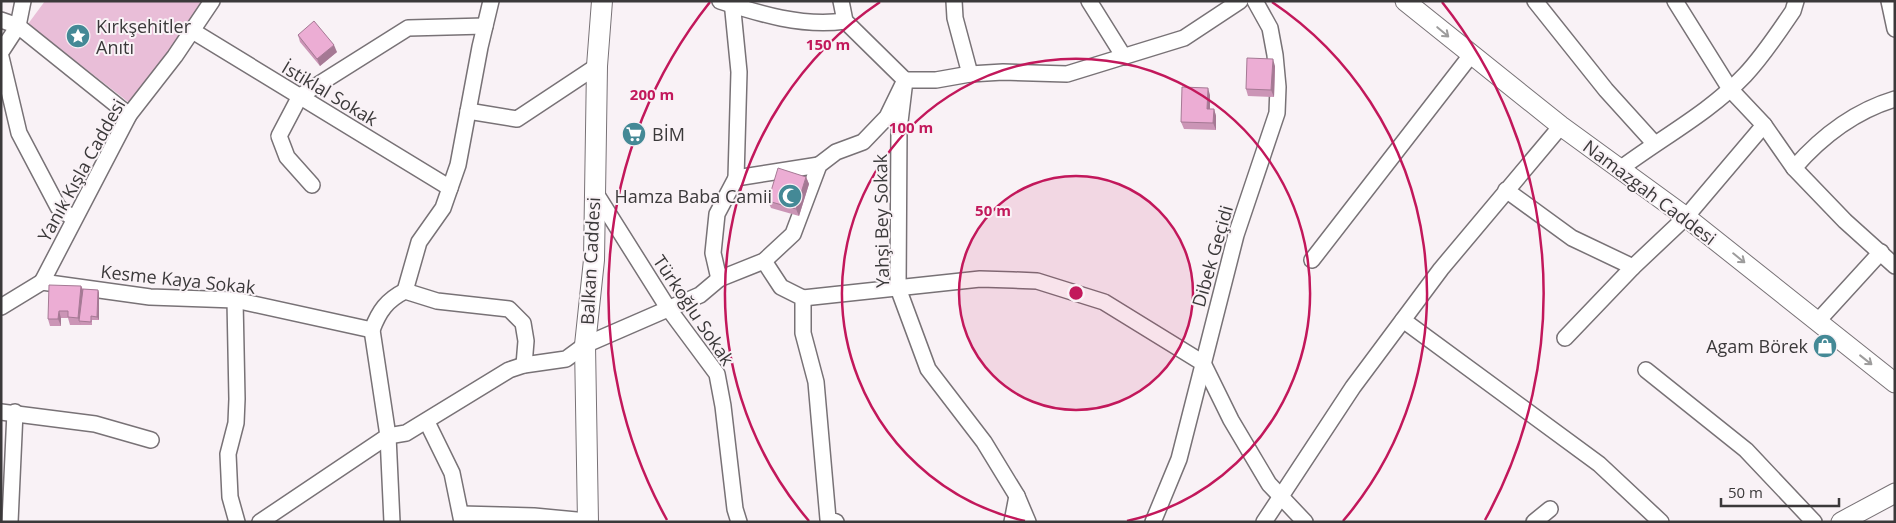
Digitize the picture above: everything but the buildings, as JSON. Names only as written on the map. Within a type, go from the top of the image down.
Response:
[{"type":"main road","name":"Balkan Caddesi","points":[[588,521],[585,345],[594,260],[597,66],[602,1]]},
{"type":"street","points":[[1,52],[18,26],[23,1]]},
{"type":"street","name":"Yanık Kışla Caddesi","points":[[42,282],[129,115],[175,56],[212,1]]},
{"type":"street","points":[[392,522],[388,436],[372,330],[378,314],[391,298],[405,290],[419,242],[443,208],[458,165],[491,1]]},
{"type":"street","points":[[841,1],[845,21],[905,80],[936,80],[970,74],[1003,72],[1067,74],[1184,38],[1240,1]]},
{"type":"street","points":[[954,1],[955,18],[970,74]]},
{"type":"street","points":[[1089,1],[1124,57]]},
{"type":"street","name":"Dibek Geçidi","points":[[1153,522],[1179,460],[1236,235],[1276,113],[1278,87],[1270,28],[1255,1]]},
{"type":"street","name":"Namazgah Caddesi","points":[[1405,1],[1471,56],[1561,126],[1686,217],[1895,383]]},
{"type":"street","points":[[1535,1],[1606,90],[1654,143]]},
{"type":"street","points":[[1676,1],[1730,89],[1764,126],[1794,168],[1845,221],[1895,266]]},
{"type":"street","points":[[1620,169],[1654,143],[1704,110],[1744,76],[1766,50],[1793,11],[1796,1]]},
{"type":"street","points":[[1889,1],[1895,29]]},
{"type":"street","points":[[719,279],[713,253],[717,214],[736,178],[739,72],[728,3],[785,19],[830,23],[845,21]]},
{"type":"street","points":[[1,20],[18,26],[129,115]]},
{"type":"street","points":[[312,185],[287,157],[279,136],[300,96],[408,28],[485,26]]},
{"type":"street","name":"İstiklal Sokak","points":[[192,30],[450,188]]},
{"type":"street","points":[[1312,260],[1471,56]]},
{"type":"street","points":[[1,57],[19,133],[58,207],[74,218]]},
{"type":"street","points":[[468,111],[517,119],[597,66]]},
{"type":"street","points":[[736,178],[819,165],[836,152],[862,142],[887,117],[905,80]]},
{"type":"street","name":"Yahşi Bey Sokak","points":[[905,80],[898,130],[898,288],[928,369],[984,442],[1017,496],[1028,522]]},
{"type":"street","points":[[1794,168],[1833,130],[1875,105],[1895,99]]},
{"type":"street","points":[[1264,522],[1322,432],[1402,320],[1441,269],[1561,126]]},
{"type":"street","points":[[1565,338],[1633,267],[1686,217],[1764,126]]},
{"type":"street","points":[[260,522],[388,436],[406,433],[427,422],[509,370],[524,365],[566,359],[585,345],[700,294],[719,279],[764,261],[793,234],[819,165]]},
{"type":"street","points":[[1506,190],[1572,238],[1633,267]]},
{"type":"street","name":"Türkoğlu Sokak","points":[[594,191],[668,308],[717,374],[723,406],[735,508],[739,522]]},
{"type":"street","points":[[1817,322],[1881,252]]},
{"type":"street","points":[[764,261],[781,287],[803,298],[980,279],[1037,281],[1104,302],[1203,363],[1231,420],[1269,484],[1306,522]]},
{"type":"street","points":[[2,308],[42,282]]},
{"type":"street","name":"Kesme Kaya Sokak","points":[[42,282],[150,297],[235,300],[372,330]]},
{"type":"street","points":[[405,290],[437,301],[509,309],[523,323],[526,341],[524,365]]},
{"type":"street","points":[[803,298],[801,307],[803,333],[816,382],[828,519],[836,522]]},
{"type":"street","points":[[235,300],[238,398],[236,423],[228,454],[230,497],[237,522]]},
{"type":"street","points":[[1402,320],[1599,464],[1661,522]]},
{"type":"street","points":[[1646,370],[1746,450],[1814,522]]},
{"type":"street","points":[[10,522],[8,412],[95,424],[151,440]]},
{"type":"street","points":[[427,422],[452,473],[462,518],[534,516],[588,521]]},
{"type":"street","points":[[1844,520],[1895,483]]},
{"type":"street","points":[[1844,520],[1895,493]]},
{"type":"street","points":[[1012,522],[1017,496]]},
{"type":"street","points":[[1534,522],[1550,509]]},
{"type":"shaded area","points":[[45,1],[212,1],[136,108],[28,24]]},
{"type":"place","name":"Kırkşehitler Anıtı","points":[[78,36]]},
{"type":"place","name":"BİM","points":[[634,134]]},
{"type":"place","name":"Hamza Baba Camii","points":[[790,196]]},
{"type":"place","name":"Agam Börek","points":[[1825,346]]}]
